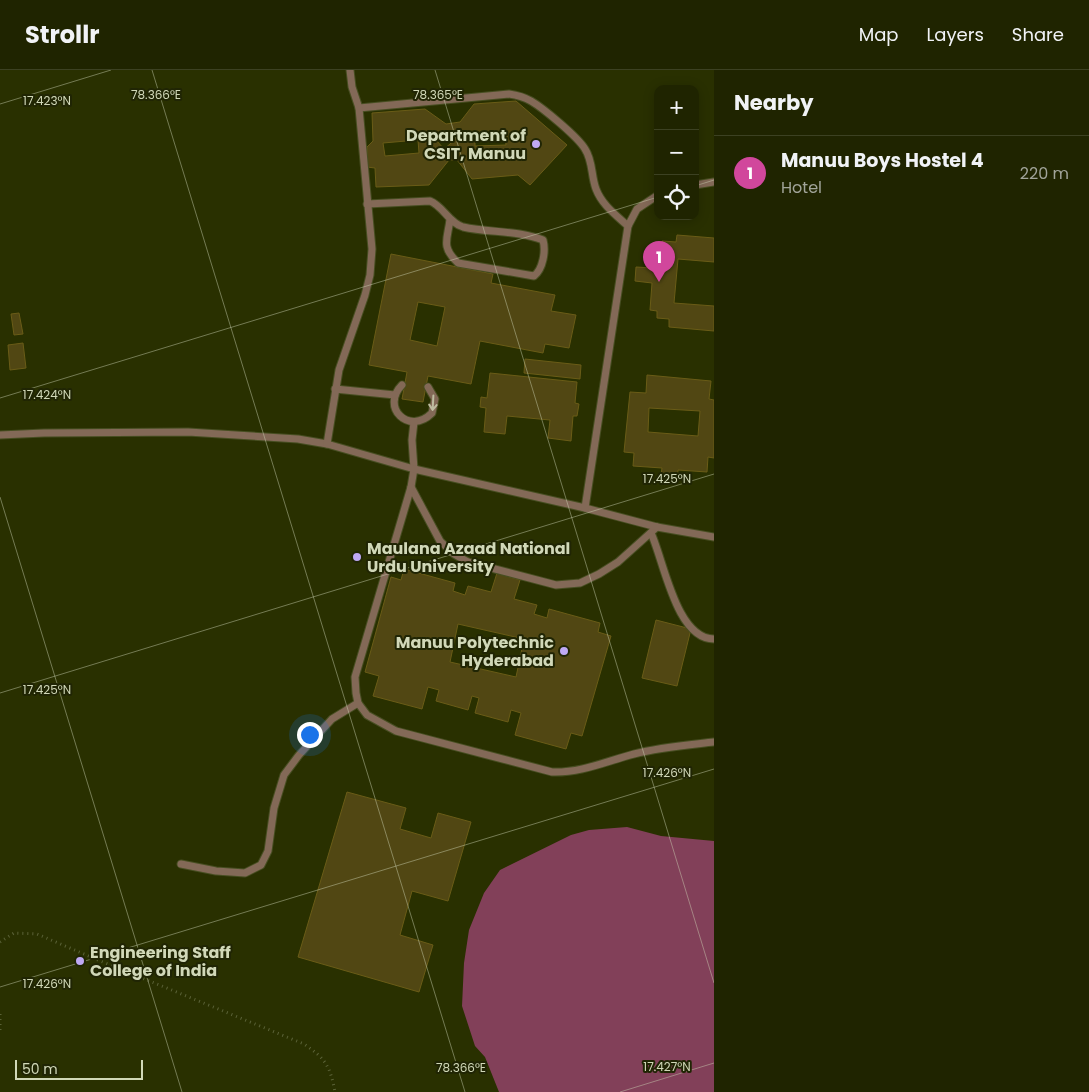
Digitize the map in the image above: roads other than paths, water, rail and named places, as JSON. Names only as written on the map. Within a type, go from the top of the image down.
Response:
[{"type":"lane","points":[[326,444],[339,370],[365,295],[370,275],[372,249],[359,108],[352,87],[350,70]]},
{"type":"lane","points":[[359,108],[509,94],[530,100],[577,139],[585,149],[590,158],[596,188],[600,197],[606,206],[628,226]]},
{"type":"lane","points":[[699,184],[714,182]]},
{"type":"lane","points":[[585,508],[628,226],[637,209],[654,198]]},
{"type":"lane","points":[[367,204],[430,201],[439,204],[450,219],[461,226],[530,235],[543,240],[545,246],[540,271],[534,276],[458,263],[451,256],[446,242],[450,219]]},
{"type":"lane","points":[[402,386],[395,395],[395,408],[402,418],[414,422],[421,421],[432,413],[434,399],[428,387]]},
{"type":"lane","points":[[335,389],[395,395]]},
{"type":"lane","points":[[414,422],[412,440],[414,470],[411,488],[355,677],[358,703],[367,715],[396,731],[552,772],[568,772],[669,747],[714,742]]},
{"type":"lane","points":[[0,435],[188,432],[298,439],[326,444],[414,470],[585,508],[654,530],[714,537]]},
{"type":"lane","points":[[411,488],[440,541],[454,554],[468,562],[556,585],[580,583],[599,574],[618,562],[654,530]]},
{"type":"lane","points":[[654,530],[669,586],[683,616],[700,637],[714,639]]},
{"type":"lane","points":[[181,864],[216,871],[245,873],[261,865],[268,851],[274,808],[284,775],[332,719],[358,703]]},
{"type":"place","name":"Department of CSIT, Manuu","points":[[536,144]]},
{"type":"place","name":"Manuu Boys Hostel 4","points":[[659,282]]},
{"type":"place","name":"Maulana Azaad National Urdu University","points":[[357,557]]},
{"type":"place","name":"Manuu Polytechnic Hyderabad","points":[[564,651]]},
{"type":"place","name":"Engineering Staff College of India","points":[[80,961]]}]
